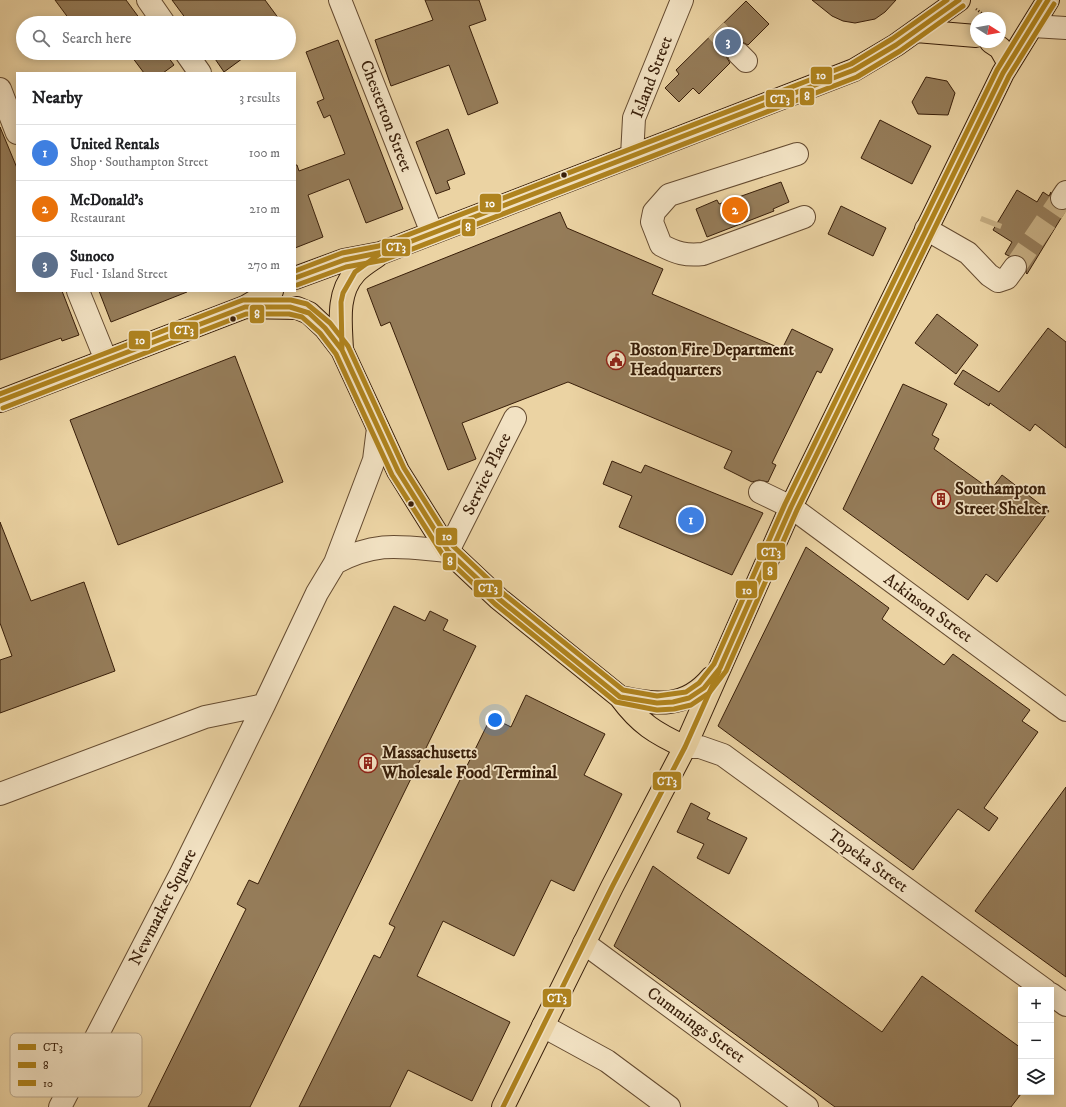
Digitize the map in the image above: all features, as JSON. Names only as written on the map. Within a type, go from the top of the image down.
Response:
[{"type":"main road","points":[[503,1107],[584,943],[685,747],[791,507],[1008,62],[1048,0]]},
{"type":"main road","points":[[1032,26],[1051,5],[1059,0]]},
{"type":"main road","points":[[296,278],[344,260],[381,252],[854,70],[916,31],[965,3]]},
{"type":"main road","points":[[916,31],[970,36]]},
{"type":"main road","points":[[1000,48],[1008,62]]},
{"type":"main road","points":[[342,350],[341,302],[344,293],[355,272],[381,252]]},
{"type":"main road","points":[[0,401],[246,307],[270,292]]},
{"type":"main road","points":[[246,307],[290,307],[305,310],[325,328],[342,350],[398,471],[448,551],[499,599],[620,697],[634,715],[649,728],[685,747]]},
{"type":"main road","points":[[620,697],[658,703],[673,702],[689,698],[704,688],[720,668]]},
{"type":"street","points":[[148,0],[159,16]]},
{"type":"street","name":"Chesterton Street","points":[[340,0],[432,233]]},
{"type":"street","name":"Island Street","points":[[632,156],[634,118],[682,0]]},
{"type":"street","points":[[1032,26],[1066,28]]},
{"type":"street","points":[[191,60],[199,72]]},
{"type":"street","points":[[0,89],[16,130]]},
{"type":"street","points":[[797,154],[669,195],[654,212],[652,222],[661,245],[678,254],[691,256],[703,254],[804,217]]},
{"type":"street","points":[[926,229],[968,253],[989,275],[998,281],[1007,278],[1015,267]]},
{"type":"street","points":[[78,292],[106,360]]},
{"type":"street","name":"Service Place","points":[[448,551],[515,418]]},
{"type":"street","name":"Newmarket Square","points":[[98,1033],[156,922],[264,706],[317,593],[335,563],[374,460],[378,428]]},
{"type":"street","name":"Atkinson Street","points":[[760,492],[791,507],[1066,710]]},
{"type":"street","name":"Newmarket Square","points":[[335,563],[353,553],[371,548],[393,546],[448,551]]},
{"type":"street","points":[[0,794],[206,717],[264,706]]},
{"type":"street","name":"Topeka Street","points":[[685,747],[700,747],[723,755],[1041,987]]},
{"type":"street","name":"Cummings Street","points":[[584,943],[807,1107]]},
{"type":"street","points":[[1054,996],[1066,1005]]},
{"type":"street","points":[[543,1026],[607,1061],[669,1107]]},
{"type":"street","name":"Newmarket Square","points":[[60,1107],[65,1097]]},
{"type":"path","points":[[965,3],[979,12]]},
{"type":"building","points":[[55,0],[126,0],[138,16],[67,16]]},
{"type":"building","points":[[172,0],[265,0],[277,16],[184,16]]},
{"type":"building","points":[[425,0],[479,0],[486,20],[469,26],[498,103],[468,115],[449,65],[391,86],[375,40],[433,20]]},
{"type":"building","points":[[812,0],[896,0],[885,12],[875,19],[855,23],[843,21],[832,16]]},
{"type":"building","points":[[746,1],[769,24],[748,45],[742,42],[736,42],[730,45],[727,51],[727,58],[730,63],[699,94],[693,88],[679,102],[665,88],[679,74],[676,70]]},
{"type":"building","points":[[338,40],[403,209],[366,223],[349,179],[308,195],[323,237],[296,248],[296,165],[299,171],[345,154],[330,115],[324,118],[317,102],[324,99],[306,52]]},
{"type":"building","points":[[134,60],[170,60],[174,65],[164,72],[143,72]]},
{"type":"building","points":[[216,60],[240,60],[224,72]]},
{"type":"building","points":[[926,77],[947,81],[955,93],[948,115],[918,114],[912,102]]},
{"type":"building","points":[[880,120],[931,146],[912,184],[861,158]]},
{"type":"building","points":[[0,127],[16,166],[16,292],[62,292],[79,335],[62,341],[61,338],[0,360]]},
{"type":"building","points":[[448,129],[465,174],[447,181],[450,189],[436,194],[416,142]]},
{"type":"building","points":[[781,182],[789,202],[773,209],[774,211],[707,237],[696,209],[717,200],[719,204]]},
{"type":"building","points":[[1017,190],[1037,202],[1043,192],[1049,196],[1051,192],[1051,204],[1055,209],[1066,210],[1027,274],[1027,262],[1023,257],[1016,255],[1009,256],[1005,254],[1012,242],[993,230]]},
{"type":"building","points":[[841,206],[886,228],[873,256],[828,234]]},
{"type":"building","name":"Boston Fire Department Headquarters","points":[[560,212],[567,228],[663,269],[652,294],[782,349],[792,329],[833,349],[821,373],[817,371],[772,463],[776,465],[768,482],[759,480],[752,482],[724,468],[732,451],[568,382],[462,423],[476,459],[448,470],[390,322],[381,326],[367,289]]},
{"type":"building","points":[[99,292],[187,292],[111,322]]},
{"type":"building","points":[[937,314],[978,345],[956,374],[915,343]]},
{"type":"building","points":[[1048,328],[1066,342],[1066,448],[1035,424],[1030,431],[990,403],[989,406],[954,384],[963,370],[999,392]]},
{"type":"building","points":[[235,356],[283,482],[118,545],[70,420]]},
{"type":"building","name":"Southampton Street Shelter","points":[[903,384],[947,404],[932,435],[939,439],[934,449],[991,490],[1002,475],[1049,511],[997,582],[986,574],[968,600],[843,509]]},
{"type":"building","points":[[612,461],[641,473],[645,465],[763,513],[732,575],[619,527],[632,496],[603,484]]},
{"type":"building","points":[[0,522],[31,601],[84,582],[115,671],[0,713],[0,660],[12,656],[0,623]]},
{"type":"building","points":[[806,547],[889,608],[882,619],[944,665],[953,654],[1030,710],[1022,721],[1038,732],[984,808],[998,818],[989,831],[958,809],[913,870],[718,726]]},
{"type":"building","name":"Massachusetts Wholesale Food Terminal","points":[[394,606],[425,621],[430,611],[448,620],[443,630],[476,646],[250,1107],[148,1107],[246,909],[237,904],[249,880],[258,884]]},
{"type":"building","points":[[526,695],[605,734],[584,775],[622,794],[574,891],[551,880],[514,956],[443,921],[417,976],[510,1022],[472,1101],[408,1070],[390,1107],[299,1107],[374,955],[380,958],[395,927],[389,924],[491,717],[511,727]]},
{"type":"building","points":[[1066,787],[1066,977],[975,911]]},
{"type":"building","points":[[691,803],[710,813],[707,819],[747,838],[729,874],[697,858],[704,844],[677,832]]},
{"type":"building","points":[[653,866],[882,1032],[922,976],[1018,1046],[1018,1095],[1020,1095],[1011,1107],[835,1107],[614,946]]},
{"type":"tunnel","points":[[716,30],[739,54]]},
{"type":"tunnel","points":[[1015,267],[1062,198]]},
{"type":"tunnel","points":[[990,225],[992,220]]},
{"type":"transit line","name":"10","points":[[296,271],[342,253],[379,246],[851,64],[892,39],[947,0]]},
{"type":"transit line","name":"CT3","points":[[959,0],[896,45],[854,70],[381,253],[355,272],[343,293],[341,302],[342,350],[398,471],[448,551],[499,599],[620,697],[657,703],[673,702],[689,698],[704,688],[720,668],[791,507],[1003,73],[1048,0]]},
{"type":"transit line","name":"10","points":[[0,394],[243,300],[291,300],[307,304],[330,323],[348,346],[404,468],[453,546],[504,594],[623,690],[657,696],[686,692],[699,683],[714,664],[785,504],[997,70],[1040,0]]},
{"type":"transit line","name":"8","points":[[3,408],[246,314],[289,314],[302,317],[320,333],[336,354],[392,475],[443,555],[495,604],[616,702],[657,710],[674,709],[691,705],[709,693],[726,671],[797,510],[1009,76],[1054,4]]},
{"type":"transit line","name":"8","points":[[297,285],[346,267],[384,260],[857,77],[900,51],[963,6]]},
{"type":"transit line","name":"CT3","points":[[296,278],[344,260],[383,252]]},
{"type":"transit line","name":"CT3","points":[[0,401],[245,307],[290,307],[309,313],[325,328],[342,350],[349,365]]},
{"type":"transit line","name":"CT3","points":[[503,1107],[612,887],[685,747],[719,671]]},
{"type":"place","name":"Sunoco","points":[[728,42]]},
{"type":"place","name":"McDonald's","points":[[735,210]]},
{"type":"place","name":"Boston Fire Department Headquarters","points":[[616,360]]},
{"type":"place","name":"Southampton Street Shelter","points":[[941,499]]},
{"type":"place","name":"United Rentals","points":[[691,520]]},
{"type":"place","name":"Massachusetts Wholesale Food Terminal","points":[[368,763]]}]
